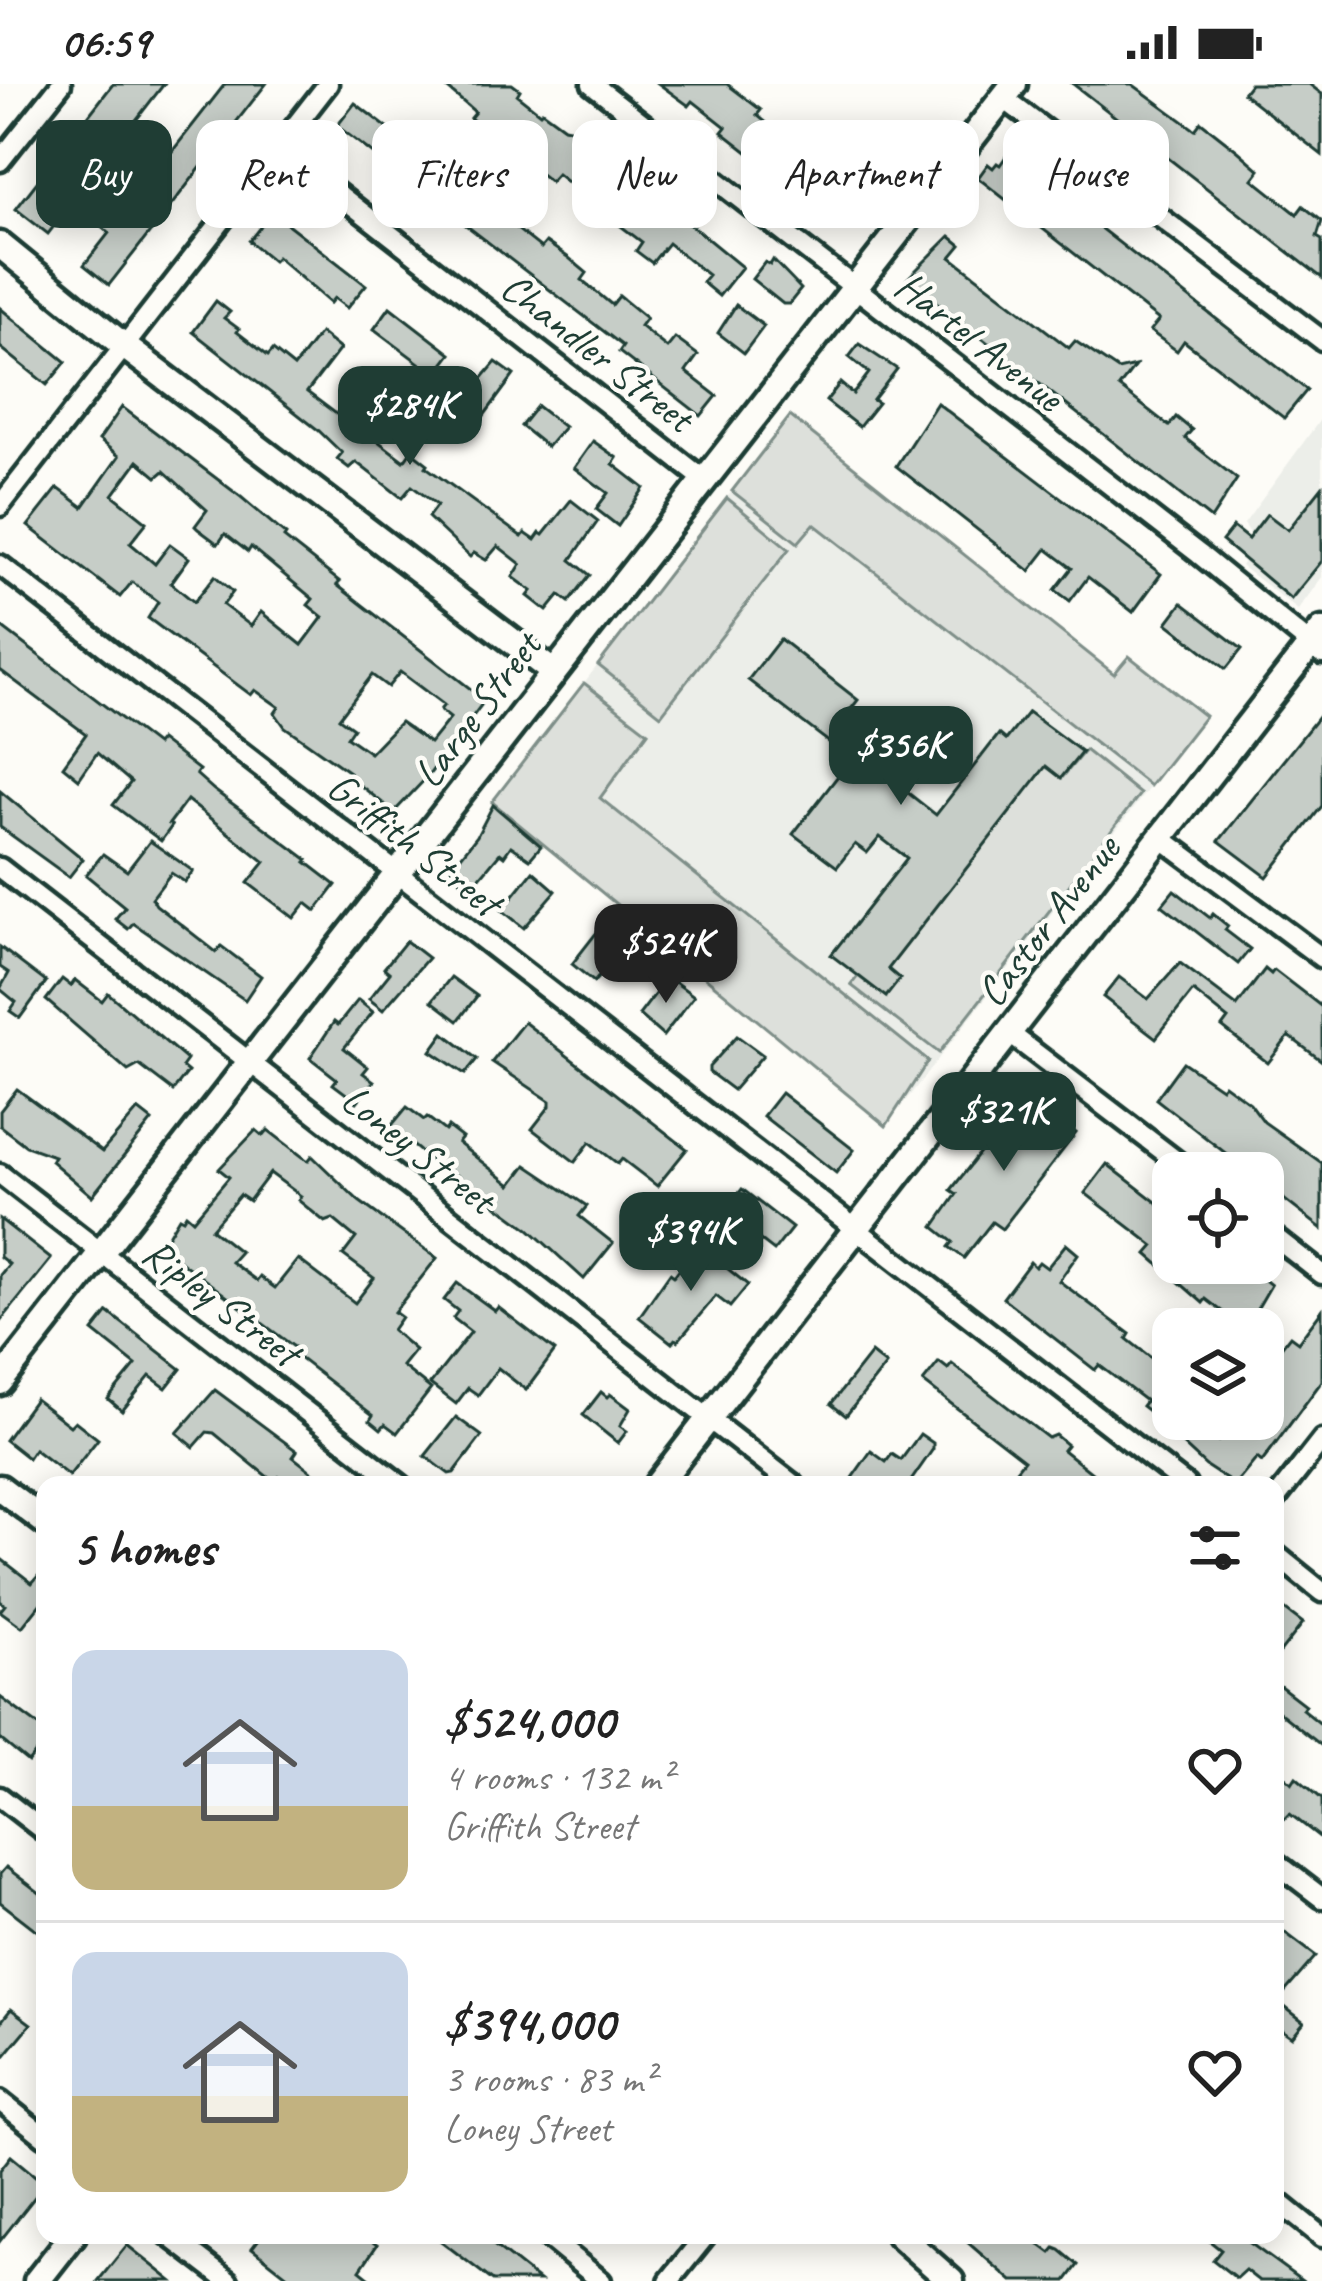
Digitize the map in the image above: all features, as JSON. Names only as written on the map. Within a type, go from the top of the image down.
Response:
[{"type":"street","points":[[0,161],[61,84]]},
{"type":"street","points":[[299,120],[328,84]]},
{"type":"street","name":"Hartel Avenue","points":[[592,84],[1318,643]]},
{"type":"street","points":[[1009,91],[1322,340]]},
{"type":"street","name":"Large Street","points":[[0,1382],[1009,91]]},
{"type":"street","name":"Chandler Street","points":[[348,202],[703,478]]},
{"type":"street","points":[[0,506],[215,228]]},
{"type":"street","points":[[0,245],[124,346],[553,672]]},
{"type":"street","name":"Griffith Street","points":[[0,565],[1174,1476]]},
{"type":"street","name":"Castor Avenue","points":[[664,1476],[1318,643]]},
{"type":"street","points":[[1161,838],[1322,958]]},
{"type":"street","name":"Loney Street","points":[[0,868],[782,1476]]},
{"type":"street","points":[[1009,1034],[1164,1152]]},
{"type":"street","name":"Ripley Street","points":[[0,1174],[389,1476]]},
{"type":"street","points":[[1284,1244],[1322,1274]]},
{"type":"street","points":[[1284,1489],[1322,1440]]},
{"type":"street","points":[[0,1488],[36,1515]]},
{"type":"street","points":[[1284,1562],[1322,1592]]},
{"type":"street","points":[[0,1797],[36,1825]]},
{"type":"street","points":[[1284,1869],[1322,1898]]},
{"type":"street","points":[[0,2101],[36,2130]]},
{"type":"street","points":[[1284,2205],[1322,2237]]},
{"type":"street","points":[[37,2281],[66,2244]]},
{"type":"street","points":[[180,2244],[228,2281]]},
{"type":"street","points":[[556,2244],[601,2281]]},
{"type":"street","points":[[669,2281],[699,2244]]},
{"type":"street","points":[[909,2244],[951,2281]]},
{"type":"shaded area","points":[[790,416],[1114,674],[1129,656],[1205,716],[886,1126],[492,802]]},
{"type":"shaded area","points":[[790,416],[1114,674],[1129,656],[1205,716],[1150,786],[814,524],[798,543],[732,491]]},
{"type":"shaded area","points":[[1322,417],[1322,577],[1298,610],[1241,566],[1256,542],[1244,524]]},
{"type":"shaded area","points":[[727,498],[789,549],[661,715],[598,665]]},
{"type":"shaded area","points":[[584,683],[648,732],[600,798],[928,1061],[886,1126],[492,802]]},
{"type":"shaded area","points":[[1085,750],[1140,794],[939,1053],[851,985],[858,976],[886,997],[888,969],[1045,766],[1062,778]]},
{"type":"building","points":[[113,84],[164,84],[136,120],[85,120]]},
{"type":"building","points":[[225,84],[266,84],[238,120],[197,120]]},
{"type":"building","points":[[442,84],[512,84],[520,90],[517,95],[540,113],[572,129],[572,186],[557,174],[548,180],[548,120],[473,120],[475,112]]},
{"type":"building","points":[[659,84],[727,84],[761,110],[757,115],[763,120],[741,120],[741,147],[722,132],[726,127],[693,101],[689,106]]},
{"type":"building","points":[[1073,84],[1132,84],[1195,130],[1201,122],[1260,170],[1253,179],[1297,214],[1303,206],[1322,221],[1317,237],[1322,240],[1322,278],[1169,159],[1169,120],[1119,120]]},
{"type":"building","points":[[1250,84],[1309,84],[1322,94],[1322,155],[1243,93]]},
{"type":"building","points":[[355,103],[377,120],[372,120],[372,153],[348,134],[348,120],[342,120]]},
{"type":"building","points":[[196,121],[196,174],[172,204],[172,152]]},
{"type":"building","points":[[1003,161],[1003,198],[979,179],[988,164]]},
{"type":"building","points":[[36,183],[36,225],[16,209]]},
{"type":"building","points":[[103,228],[154,228],[109,285],[84,265],[109,233]]},
{"type":"building","points":[[259,228],[293,228],[366,285],[347,308],[334,298],[330,303],[277,257],[273,261],[249,241]]},
{"type":"building","points":[[470,228],[516,228],[541,248],[546,242],[587,273],[582,280],[612,305],[619,296],[646,318],[640,326],[667,348],[675,338],[698,355],[686,372],[717,396],[701,416],[619,352],[623,346]]},
{"type":"building","points":[[624,228],[694,228],[742,267],[719,296],[702,282],[708,275],[668,243],[652,263],[636,251],[642,242]]},
{"type":"building","points":[[1042,228],[1100,228],[1307,390],[1284,418],[1184,341],[1177,351],[1150,331],[1159,320]]},
{"type":"building","points":[[950,236],[961,245],[951,257],[1069,348],[1075,341],[1118,370],[1135,366],[1119,387],[1169,426],[1176,417],[1192,430],[1185,438],[1237,479],[1211,519],[907,279]]},
{"type":"building","points":[[773,260],[801,289],[789,304],[752,279],[765,262],[770,265]]},
{"type":"building","points":[[216,301],[230,312],[224,318],[237,332],[268,356],[273,350],[294,367],[320,333],[340,349],[307,392],[359,431],[369,418],[381,428],[374,438],[404,461],[411,451],[522,537],[525,533],[535,540],[543,535],[571,500],[598,521],[571,560],[590,575],[569,602],[560,595],[547,611],[513,577],[521,564],[498,546],[486,560],[474,553],[470,557],[428,517],[437,505],[412,486],[402,498],[356,462],[349,468],[337,459],[342,453],[318,430],[193,332]]},
{"type":"building","points":[[736,305],[764,326],[744,353],[718,333]]},
{"type":"building","points":[[390,307],[451,354],[435,375],[374,329]]},
{"type":"building","points":[[0,308],[66,362],[47,385],[0,347]]},
{"type":"building","points":[[859,344],[897,369],[859,427],[826,401],[840,383],[853,394],[869,373],[849,357]]},
{"type":"building","points":[[496,362],[514,375],[483,417],[463,401]]},
{"type":"building","points":[[937,403],[1161,574],[1133,612],[1088,577],[1070,601],[1055,590],[1072,568],[1047,549],[1030,571],[896,466]]},
{"type":"building","points":[[537,406],[564,427],[547,447],[521,426]]},
{"type":"building","points":[[122,407],[241,497],[340,582],[337,585],[485,700],[429,775],[394,812],[349,772],[285,727],[275,713],[279,707],[255,690],[251,695],[148,618],[158,602],[132,582],[120,597],[28,526],[58,488],[83,507],[119,456],[99,440]],"holes":[[[138,461],[157,477],[164,471],[207,510],[195,526],[198,529],[218,544],[225,534],[248,552],[251,547],[313,599],[308,605],[323,617],[302,645],[261,612],[251,626],[223,605],[233,592],[215,576],[194,602],[171,583],[189,558],[170,544],[155,564],[130,543],[147,522],[113,495]],[[400,672],[444,705],[440,710],[450,718],[430,743],[400,722],[370,753],[347,737],[353,728],[339,718],[372,675],[388,687]]]},
{"type":"building","points":[[593,441],[617,458],[613,464],[644,488],[618,526],[596,509],[608,493],[574,468]]},
{"type":"building","points":[[1322,487],[1322,561],[1291,599],[1222,541],[1233,527],[1248,539],[1267,514],[1288,530]]},
{"type":"building","points":[[1182,603],[1242,649],[1226,669],[1167,623]]},
{"type":"building","points":[[0,626],[156,745],[160,740],[199,770],[196,774],[214,790],[336,885],[316,911],[306,903],[294,918],[248,883],[265,862],[187,800],[161,841],[113,805],[131,782],[97,753],[79,779],[63,766],[86,734],[0,670]]},
{"type":"building","points":[[780,639],[858,700],[844,718],[871,739],[882,725],[917,752],[903,770],[912,778],[903,789],[936,815],[999,734],[1006,740],[1028,712],[1082,752],[1061,778],[1046,766],[888,969],[900,979],[886,997],[831,955],[907,858],[880,837],[867,853],[855,844],[837,867],[793,834],[851,759],[748,680]]},
{"type":"building","points":[[1322,712],[1322,806],[1267,877],[1219,841]]},
{"type":"building","points":[[0,791],[83,859],[69,877],[0,827]]},
{"type":"building","points":[[493,805],[541,846],[530,859],[511,846],[470,889],[450,870],[477,836]]},
{"type":"building","points":[[150,841],[193,871],[185,882],[171,873],[152,898],[156,905],[216,952],[221,946],[261,976],[245,1000],[133,923],[128,929],[115,919],[125,907],[86,875],[103,854],[127,871]]},
{"type":"building","points":[[533,871],[556,891],[524,928],[502,910]]},
{"type":"building","points":[[1174,890],[1210,918],[1213,914],[1250,949],[1238,964],[1162,905]]},
{"type":"building","points":[[604,923],[629,943],[594,982],[572,964]]},
{"type":"building","points":[[406,941],[428,958],[383,1010],[369,999],[390,973],[384,968]]},
{"type":"building","points":[[0,947],[46,982],[20,1018],[10,1011],[16,1002],[0,989],[9,973],[0,967]]},
{"type":"building","points":[[1180,963],[1237,1006],[1265,969],[1271,974],[1274,970],[1322,1007],[1322,1061],[1289,1036],[1268,1063],[1222,1027],[1228,1019],[1193,991],[1156,1038],[1103,997],[1119,977],[1148,999]]},
{"type":"building","points":[[451,977],[477,996],[458,1021],[432,1001]]},
{"type":"building","points":[[668,977],[694,996],[663,1036],[639,1015]]},
{"type":"building","points":[[62,979],[71,986],[75,980],[102,1001],[108,993],[187,1060],[182,1067],[188,1072],[173,1091],[139,1065],[128,1071],[46,1000]]},
{"type":"building","points":[[358,1000],[373,1012],[344,1048],[368,1067],[363,1073],[374,1081],[357,1102],[310,1058],[334,1022],[338,1025]]},
{"type":"building","points":[[524,1022],[687,1149],[657,1186],[590,1142],[575,1162],[532,1129],[550,1101],[492,1062]]},
{"type":"building","points":[[444,1033],[477,1059],[465,1074],[431,1051]]},
{"type":"building","points":[[737,1036],[763,1055],[733,1090],[709,1072],[709,1067]]},
{"type":"building","points":[[1183,1062],[1250,1103],[1264,1122],[1322,1163],[1322,1229],[1284,1199],[1284,1152],[1224,1152],[1156,1099]]},
{"type":"building","points":[[17,1089],[102,1152],[138,1110],[152,1121],[92,1196],[51,1161],[54,1156],[26,1146],[0,1126],[0,1111]]},
{"type":"building","points":[[781,1093],[854,1150],[836,1173],[763,1116]]},
{"type":"building","points":[[1026,1094],[1076,1133],[1002,1229],[992,1222],[964,1258],[934,1227],[957,1194],[951,1190]]},
{"type":"building","points":[[407,1107],[445,1131],[448,1127],[462,1138],[458,1143],[511,1185],[526,1165],[587,1206],[579,1216],[613,1243],[584,1279],[529,1229],[398,1133],[392,1125]]},
{"type":"building","points":[[256,1130],[263,1136],[268,1130],[308,1161],[312,1156],[359,1201],[437,1258],[394,1312],[401,1317],[392,1330],[415,1350],[402,1366],[431,1389],[397,1433],[385,1424],[381,1429],[370,1420],[373,1415],[295,1355],[298,1350],[161,1247],[179,1217],[186,1214],[193,1220],[229,1177],[219,1169]],"holes":[[[270,1173],[301,1196],[298,1200],[325,1222],[333,1219],[356,1238],[343,1255],[374,1278],[355,1303],[298,1259],[275,1288],[260,1277],[257,1281],[231,1262],[240,1252],[211,1229],[240,1195],[249,1201]]]},
{"type":"building","points":[[1107,1164],[1152,1199],[1152,1244],[1085,1193]]},
{"type":"building","points":[[742,1189],[792,1228],[774,1251],[724,1212]]},
{"type":"building","points":[[0,1219],[51,1259],[0,1322],[0,1275],[9,1264],[0,1257]]},
{"type":"building","points":[[1066,1244],[1078,1254],[1059,1281],[1130,1334],[1127,1339],[1152,1359],[1152,1414],[1142,1406],[1146,1401],[1099,1365],[1095,1370],[1003,1298],[1030,1262],[1047,1268]]},
{"type":"building","points":[[698,1245],[748,1285],[730,1307],[716,1296],[672,1343],[639,1317],[670,1273],[674,1276]]},
{"type":"building","points":[[457,1283],[495,1311],[498,1307],[555,1351],[526,1390],[498,1368],[478,1395],[468,1388],[456,1404],[430,1384],[471,1332],[453,1318],[458,1311],[444,1300]]},
{"type":"building","points":[[1181,1284],[1271,1285],[1258,1308],[1218,1308],[1206,1299],[1203,1303]]},
{"type":"building","points":[[1322,1310],[1322,1381],[1284,1432],[1284,1344],[1290,1336],[1298,1342]]},
{"type":"building","points":[[108,1312],[181,1369],[166,1388],[150,1376],[122,1411],[108,1399],[136,1365],[93,1331]]},
{"type":"building","points":[[871,1353],[886,1365],[846,1416],[831,1404]]},
{"type":"building","points":[[939,1362],[948,1369],[952,1364],[1048,1438],[1055,1435],[1067,1445],[1063,1450],[1096,1476],[1011,1476],[1024,1460],[923,1382]]},
{"type":"building","points":[[215,1390],[297,1451],[293,1457],[317,1476],[266,1476],[214,1433],[207,1432],[194,1447],[177,1433]]},
{"type":"building","points":[[601,1392],[630,1409],[620,1426],[627,1431],[618,1443],[583,1415]]},
{"type":"building","points":[[35,1399],[70,1426],[75,1421],[98,1439],[69,1476],[34,1449],[28,1458],[5,1440]]},
{"type":"building","points":[[456,1417],[482,1436],[449,1474],[425,1456]]},
{"type":"building","points":[[920,1434],[933,1443],[914,1476],[853,1476],[871,1451],[886,1462],[892,1454],[901,1460]]},
{"type":"building","points":[[1178,1440],[1278,1440],[1262,1462],[1257,1458],[1242,1476],[1221,1476]]},
{"type":"building","points":[[0,1558],[32,1583],[36,1578],[36,1609],[22,1627],[0,1611],[5,1605],[0,1601]]},
{"type":"building","points":[[1284,1609],[1303,1623],[1284,1647]]},
{"type":"building","points":[[1284,1689],[1322,1725],[1322,1746],[1284,1716]]},
{"type":"building","points":[[0,1697],[36,1724],[36,1752],[28,1762],[0,1739]]},
{"type":"building","points":[[1284,1776],[1292,1783],[1296,1777],[1322,1799],[1322,1839],[1290,1814],[1285,1819]]},
{"type":"building","points":[[6,1867],[36,1890],[36,1930],[0,1902],[0,1874]]},
{"type":"building","points":[[1284,1932],[1316,1956],[1284,1993]]},
{"type":"building","points":[[1284,2006],[1304,2022],[1292,2037],[1284,2031]]},
{"type":"building","points":[[11,2009],[31,2024],[0,2061],[0,2023]]},
{"type":"building","points":[[11,2156],[36,2177],[36,2195],[0,2241],[0,2170]]},
{"type":"building","points":[[255,2244],[376,2244],[360,2270],[374,2281],[294,2281],[252,2248]]},
{"type":"building","points":[[445,2244],[492,2244],[539,2281],[493,2281]]},
{"type":"building","points":[[969,2244],[1039,2244],[1051,2253],[1060,2250],[1078,2265],[1066,2281],[1012,2281]]},
{"type":"building","points":[[1213,2244],[1251,2244],[1302,2281],[1259,2281],[1245,2270],[1236,2278],[1213,2260],[1221,2250]]},
{"type":"building","points":[[127,2245],[172,2281],[98,2281]]}]
